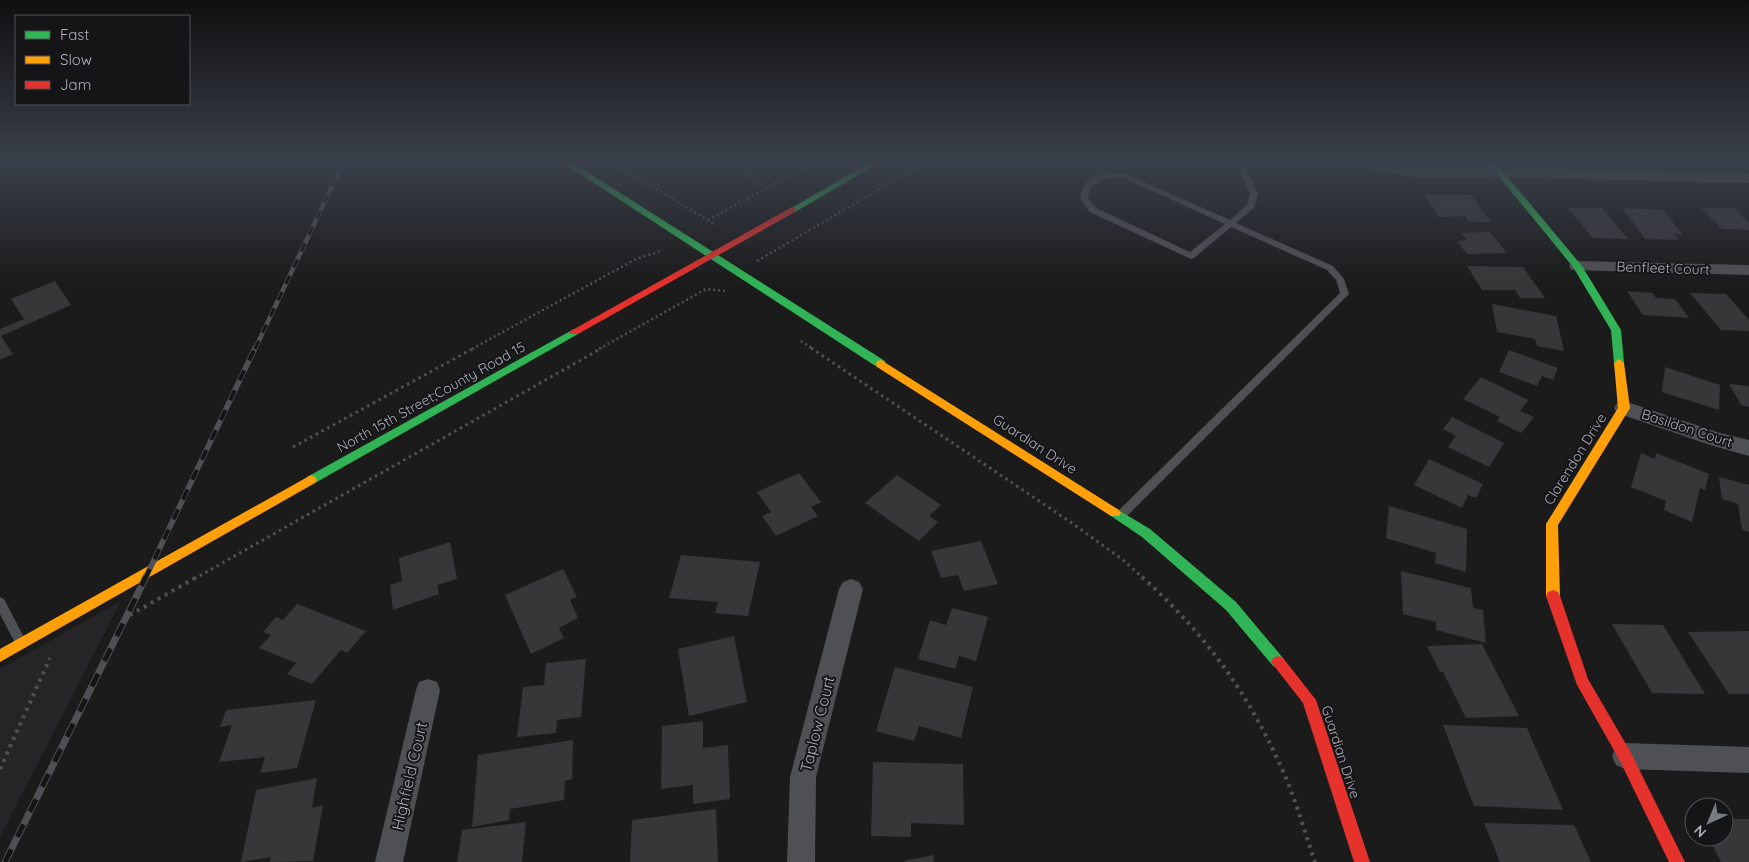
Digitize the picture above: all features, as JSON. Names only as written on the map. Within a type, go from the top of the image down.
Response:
[{"type":"street","name":"Guardian Drive","points":[[630,203],[1146,533],[1231,606],[1308,700],[1362,862]]},
{"type":"street","name":"North 15th Street;County Road 15","points":[[0,656],[804,203]]},
{"type":"street","name":"Clarendon Drive","points":[[1525,203],[1578,266],[1616,330],[1624,408],[1552,524],[1553,598],[1582,681],[1624,756],[1677,862]]},
{"type":"street","name":"Benfleet Court","points":[[1578,266],[1749,270]]},
{"type":"street","name":"Basildon Court","points":[[1624,408],[1717,440],[1749,448]]},
{"type":"street","name":"Taplow Court","points":[[801,862],[803,777],[851,589]]},
{"type":"street","name":"Highfield Court","points":[[389,862],[428,690]]},
{"type":"street","points":[[1624,756],[1749,760]]},
{"type":"lane","points":[[1088,203],[1093,210],[1191,256],[1251,206],[1252,203]]},
{"type":"lane","points":[[1120,516],[1345,294],[1340,279],[1330,268],[1186,203]]},
{"type":"lane","points":[[0,602],[22,644]]},
{"type":"path","points":[[679,203],[716,226]]},
{"type":"path","points":[[708,221],[739,203]]},
{"type":"path","points":[[714,289],[737,272],[855,203]]},
{"type":"path","points":[[293,446],[636,259],[671,248]]},
{"type":"path","points":[[118,621],[700,292],[706,289],[726,291]]},
{"type":"path","points":[[800,341],[1072,523],[1123,560],[1170,602],[1216,654],[1256,715],[1286,777],[1315,862]]},
{"type":"path","points":[[0,769],[68,618]]},
{"type":"shaded area","points":[[121,601],[0,837],[0,669]]},
{"type":"building","points":[[1430,203],[1477,203],[1491,222],[1469,222],[1465,216],[1439,217]]},
{"type":"building","points":[[1568,208],[1602,208],[1628,239],[1593,238]]},
{"type":"building","points":[[1622,208],[1663,210],[1683,235],[1674,234],[1679,240],[1645,239]]},
{"type":"building","points":[[1701,208],[1734,208],[1749,223],[1749,230],[1722,229]]},
{"type":"building","points":[[1490,232],[1507,253],[1467,254],[1457,241],[1467,240],[1461,233]]},
{"type":"building","points":[[1467,266],[1523,267],[1545,298],[1520,298],[1515,290],[1482,290]]},
{"type":"building","points":[[55,281],[71,305],[1,336],[13,354],[0,360],[0,329],[24,319],[11,299]]},
{"type":"building","points":[[1627,291],[1652,293],[1656,298],[1675,299],[1689,318],[1643,315]]},
{"type":"building","points":[[1690,293],[1726,294],[1749,320],[1749,331],[1721,330]]},
{"type":"building","points":[[1492,304],[1556,316],[1564,351],[1537,346],[1535,339],[1497,332]]},
{"type":"building","points":[[1509,350],[1558,368],[1553,380],[1542,376],[1537,386],[1499,372]]},
{"type":"building","points":[[1665,367],[1720,385],[1719,410],[1662,392]]},
{"type":"building","points":[[1481,377],[1528,400],[1520,411],[1534,417],[1521,433],[1497,421],[1500,417],[1463,399]]},
{"type":"building","points":[[1729,384],[1749,386],[1749,407],[1741,405]]},
{"type":"building","points":[[1452,417],[1504,443],[1489,467],[1448,447],[1456,436],[1443,429]]},
{"type":"building","points":[[1641,453],[1655,459],[1656,453],[1709,474],[1705,490],[1700,488],[1692,522],[1664,510],[1666,501],[1631,487]]},
{"type":"building","points":[[1429,459],[1483,484],[1476,498],[1468,495],[1462,508],[1414,485]]},
{"type":"building","points":[[799,473],[821,502],[811,507],[818,516],[776,536],[762,516],[771,512],[757,492]]},
{"type":"building","points":[[897,475],[941,505],[929,516],[938,522],[919,541],[865,503]]},
{"type":"building","points":[[1719,477],[1749,485],[1749,532],[1742,530],[1738,504],[1722,499]]},
{"type":"building","points":[[1389,506],[1467,529],[1466,572],[1435,563],[1436,553],[1386,538]]},
{"type":"building","points":[[981,541],[998,584],[964,591],[958,575],[941,578],[931,551]]},
{"type":"building","points":[[450,542],[457,579],[437,585],[439,594],[393,610],[390,585],[402,581],[399,558]]},
{"type":"building","points":[[681,555],[760,562],[748,616],[715,613],[718,602],[669,598]]},
{"type":"building","points":[[563,569],[577,597],[570,600],[578,618],[559,628],[564,638],[531,654],[505,595]]},
{"type":"building","points":[[1401,571],[1471,588],[1473,608],[1483,610],[1486,643],[1436,630],[1436,622],[1403,614]]},
{"type":"building","points":[[297,604],[366,631],[347,653],[341,650],[312,684],[287,674],[296,663],[259,648],[271,635],[263,632],[276,617],[283,620]]},
{"type":"building","points":[[952,608],[988,617],[976,661],[959,656],[955,669],[918,659],[930,620],[946,625]]},
{"type":"building","points":[[1612,624],[1663,625],[1705,694],[1652,693]]},
{"type":"building","points":[[1749,631],[1749,694],[1729,694],[1688,632]]},
{"type":"building","points":[[734,636],[747,702],[689,716],[678,649]]},
{"type":"building","points":[[1482,644],[1519,716],[1466,718],[1443,672],[1440,672],[1427,646]]},
{"type":"building","points":[[586,659],[581,717],[557,720],[556,733],[517,737],[523,687],[544,685],[546,663]]},
{"type":"building","points":[[895,667],[973,687],[961,738],[919,726],[914,741],[876,731]]},
{"type":"building","points":[[316,700],[297,768],[260,773],[265,757],[219,762],[232,725],[220,727],[226,710]]},
{"type":"building","points":[[703,721],[703,748],[728,745],[730,799],[693,804],[693,785],[661,789],[662,726]]},
{"type":"building","points":[[1443,725],[1527,728],[1563,810],[1474,806]]},
{"type":"building","points":[[573,740],[572,779],[565,781],[564,800],[510,809],[509,820],[472,827],[478,755]]},
{"type":"building","points":[[873,762],[963,764],[964,825],[911,823],[911,837],[871,836]]},
{"type":"building","points":[[317,778],[312,808],[323,805],[313,861],[270,862],[271,857],[241,862],[256,790]]},
{"type":"building","points":[[716,809],[718,862],[630,862],[632,820]]},
{"type":"building","points":[[1734,819],[1749,819],[1749,862],[1721,862],[1713,847],[1734,847]]},
{"type":"building","points":[[526,822],[522,862],[457,862],[462,830]]},
{"type":"building","points":[[1484,823],[1574,825],[1591,862],[1500,862]]},
{"type":"building","points":[[933,855],[934,862],[904,861]]},
{"type":"railway","points":[[255,349],[324,203]]},
{"type":"railway","points":[[145,579],[255,348]]},
{"type":"railway","points":[[5,862],[146,577]]},
{"type":"traffic: fast","points":[[630,203],[881,364]]},
{"type":"traffic: fast","points":[[792,210],[804,203]]},
{"type":"traffic: fast","points":[[1525,203],[1577,266],[1616,330],[1619,363]]},
{"type":"traffic: fast","points":[[311,480],[574,332]]},
{"type":"traffic: fast","points":[[1115,513],[1146,533],[1231,606],[1278,662]]},
{"type":"traffic: slow","points":[[1553,596],[1552,524],[1624,408],[1619,363]]},
{"type":"traffic: slow","points":[[881,364],[1115,513]]},
{"type":"traffic: slow","points":[[0,656],[311,480]]},
{"type":"traffic: jam","points":[[574,332],[792,210]]},
{"type":"traffic: jam","points":[[1553,596],[1582,681],[1625,756],[1677,862]]},
{"type":"traffic: jam","points":[[1278,662],[1309,700],[1362,862]]}]
